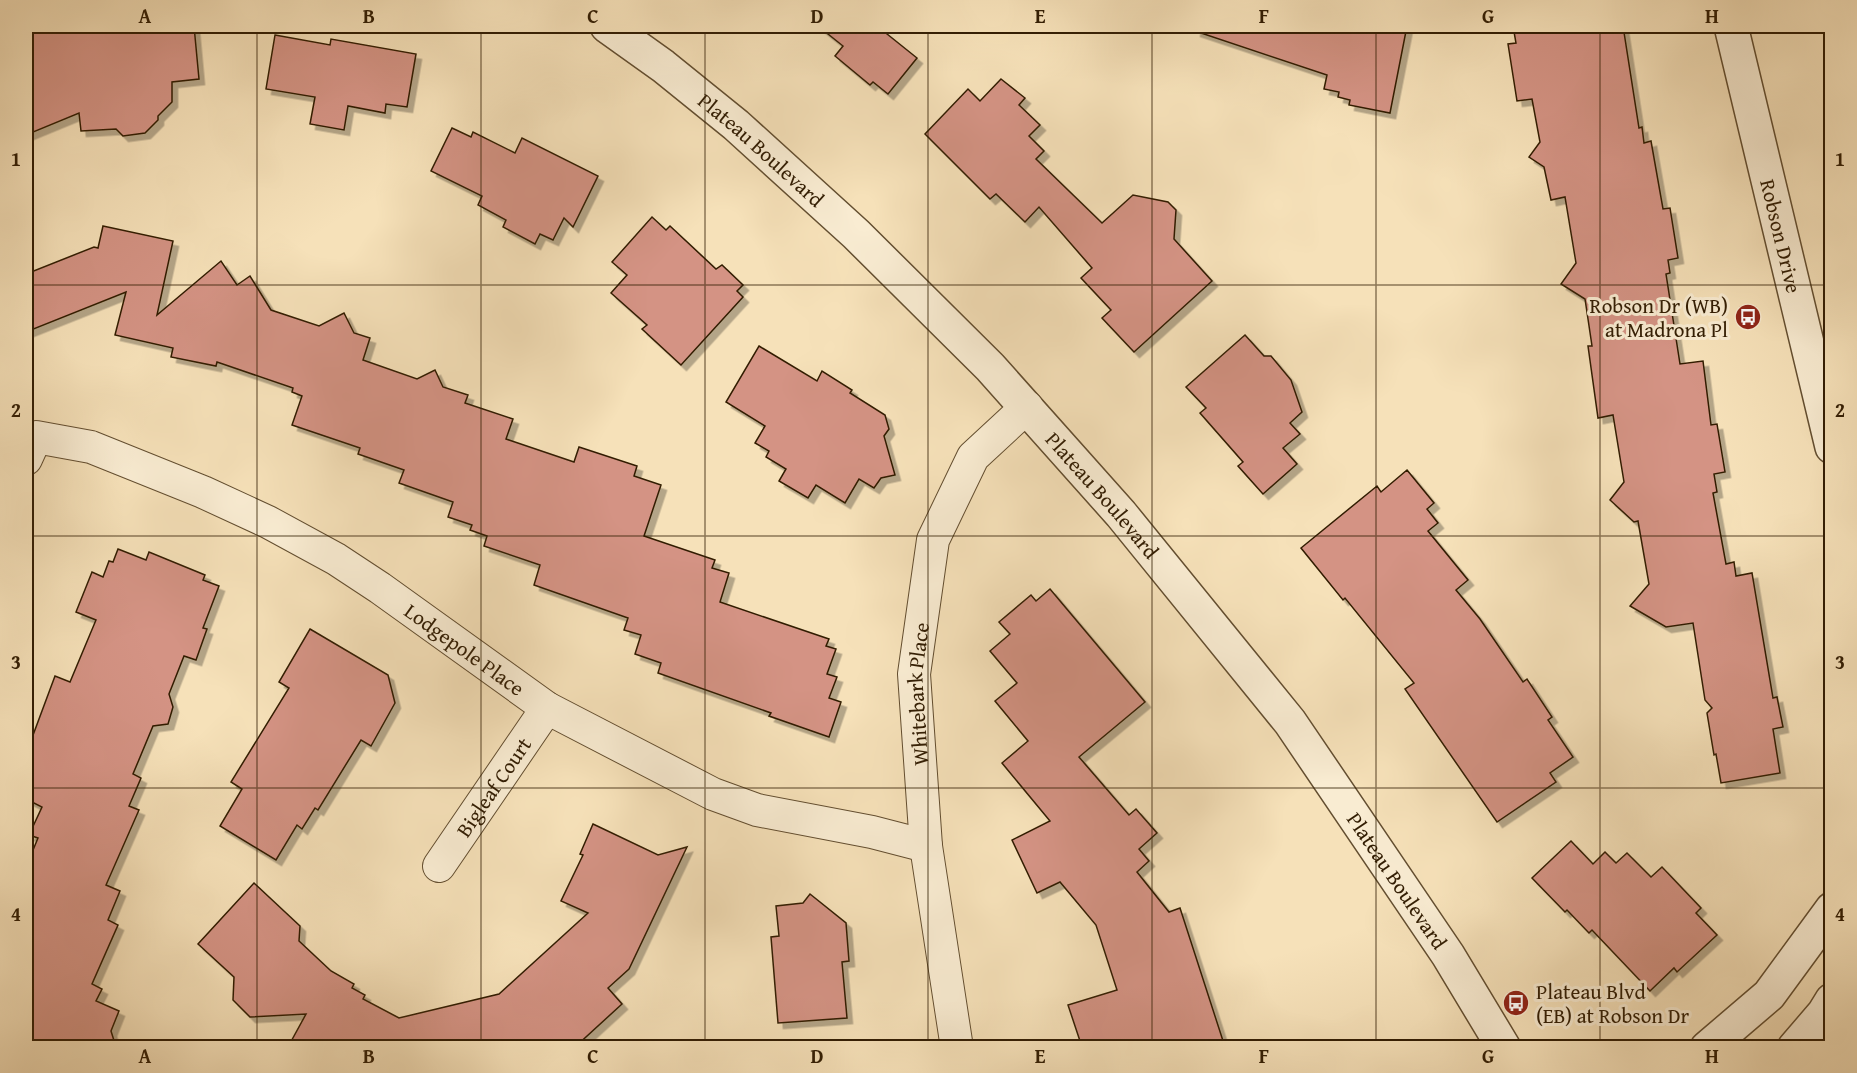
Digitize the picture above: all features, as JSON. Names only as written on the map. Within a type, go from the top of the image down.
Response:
[{"type":"street","name":"Plateau Boulevard","points":[[607,26],[663,66],[762,148],[856,234],[1028,407],[1121,514],[1290,722],[1448,955],[1504,1047]]},
{"type":"street","name":"Robson Drive","points":[[1731,26],[1832,447]]},
{"type":"street","name":"Whitebark Place","points":[[957,1047],[926,846],[914,674],[933,540],[973,457],[1028,407]]},
{"type":"street","name":"Lodgepole Place","points":[[26,459],[36,437],[91,447],[203,492],[268,522],[336,559],[547,708],[713,794],[757,810],[872,832],[926,846]]},
{"type":"street","name":"Bigleaf Court","points":[[439,866],[547,708]]},
{"type":"street","points":[[1707,1047],[1769,995],[1832,909]]},
{"type":"street","points":[[1794,1047],[1824,1013],[1832,1000]]},
{"type":"building","points":[[94,26],[194,26],[199,79],[172,82],[172,102],[145,133],[123,136],[116,129],[81,131],[79,113],[26,135],[26,33]]},
{"type":"building","points":[[818,26],[877,26],[917,58],[888,94],[873,82],[870,85],[835,56],[843,46]]},
{"type":"building","points":[[1196,26],[1407,26],[1390,113],[1349,105],[1350,100],[1338,97],[1339,92],[1324,89],[1327,75],[1195,31]]},
{"type":"building","points":[[1513,26],[1623,26],[1639,128],[1642,127],[1644,143],[1651,141],[1663,209],[1670,208],[1678,258],[1668,260],[1670,273],[1666,274],[1680,364],[1703,361],[1711,425],[1717,424],[1725,472],[1714,474],[1717,492],[1713,493],[1726,564],[1734,562],[1736,576],[1752,573],[1773,698],[1777,697],[1783,727],[1773,729],[1780,773],[1721,783],[1707,713],[1712,708],[1705,700],[1693,623],[1666,627],[1630,606],[1649,584],[1638,521],[1634,522],[1610,500],[1624,482],[1613,415],[1598,418],[1588,346],[1592,346],[1585,299],[1561,284],[1576,263],[1565,197],[1551,200],[1544,167],[1529,157],[1540,142],[1532,99],[1517,101],[1508,44],[1516,43]]},
{"type":"building","points":[[275,35],[330,45],[331,39],[416,54],[407,107],[386,104],[385,113],[348,106],[344,130],[310,124],[315,97],[266,89]]},
{"type":"building","points":[[1001,79],[1025,98],[1019,105],[1040,125],[1029,136],[1044,151],[1036,159],[1102,223],[1133,195],[1168,202],[1176,210],[1174,239],[1212,281],[1134,352],[1102,318],[1111,310],[1081,278],[1092,268],[1039,207],[1025,222],[996,194],[990,199],[925,134],[968,89],[980,101]]},
{"type":"building","points":[[452,128],[471,137],[473,132],[515,153],[522,138],[598,176],[573,227],[564,218],[553,240],[540,234],[535,244],[503,227],[506,220],[478,205],[482,196],[431,171]]},
{"type":"building","points":[[652,217],[666,230],[670,226],[716,269],[722,265],[743,285],[737,291],[743,297],[681,365],[642,329],[647,325],[611,293],[627,275],[612,262]]},
{"type":"building","points":[[103,226],[173,241],[157,315],[221,261],[237,285],[250,276],[271,310],[319,326],[344,313],[354,333],[370,338],[363,360],[417,379],[435,370],[443,387],[468,395],[465,403],[513,419],[506,439],[574,462],[579,447],[637,466],[634,476],[661,485],[644,536],[715,560],[712,568],[729,573],[720,602],[829,639],[826,646],[836,649],[827,674],[837,677],[829,698],[841,702],[829,737],[769,716],[771,713],[658,673],[661,663],[635,654],[641,635],[624,630],[628,618],[534,585],[540,565],[484,546],[487,536],[470,530],[472,525],[448,517],[453,502],[399,483],[404,470],[358,454],[360,448],[292,425],[302,396],[292,392],[293,388],[217,362],[216,366],[171,357],[173,348],[115,335],[126,292],[26,332],[26,274],[94,247],[98,248]]},
{"type":"building","points":[[1245,335],[1264,356],[1271,356],[1291,380],[1302,412],[1290,423],[1300,434],[1283,448],[1297,464],[1263,494],[1238,466],[1243,462],[1200,413],[1206,408],[1186,387]]},
{"type":"building","points":[[759,346],[817,381],[822,371],[852,390],[850,393],[885,415],[889,429],[884,436],[895,475],[881,478],[874,488],[859,479],[845,503],[816,485],[808,498],[779,481],[786,469],[766,457],[769,451],[755,443],[765,426],[726,402]]},
{"type":"building","points":[[1407,470],[1434,503],[1427,509],[1438,523],[1428,531],[1468,580],[1456,590],[1480,619],[1523,682],[1527,679],[1552,717],[1548,720],[1573,757],[1550,773],[1556,782],[1497,822],[1405,689],[1414,683],[1301,548],[1377,486],[1381,492]]},
{"type":"building","points":[[118,549],[146,560],[149,552],[205,575],[203,580],[219,586],[203,628],[207,629],[196,660],[184,656],[169,694],[173,707],[168,724],[153,726],[133,774],[141,778],[129,806],[139,810],[106,885],[120,891],[108,920],[118,925],[92,984],[102,989],[96,1001],[119,1011],[111,1031],[116,1047],[26,1047],[26,867],[38,838],[29,835],[42,807],[26,799],[26,754],[55,676],[70,682],[96,620],[76,612],[92,572],[103,577],[109,561],[113,562]]},
{"type":"building","points":[[1050,589],[1145,702],[1079,757],[1129,815],[1136,809],[1157,833],[1139,849],[1149,861],[1137,872],[1169,912],[1180,908],[1225,1047],[1082,1047],[1068,1005],[1117,990],[1096,925],[1060,882],[1037,893],[1012,840],[1050,821],[1002,763],[1028,741],[995,701],[1017,683],[990,651],[1010,634],[999,622],[1031,595],[1036,601]]},
{"type":"building","points":[[310,629],[388,675],[395,703],[371,746],[361,740],[318,810],[315,808],[302,829],[297,825],[276,860],[220,826],[242,789],[231,782],[289,688],[279,682]]},
{"type":"building","points":[[593,824],[658,855],[687,847],[629,969],[608,988],[622,1004],[575,1047],[288,1047],[306,1014],[250,1017],[233,1000],[234,977],[198,944],[254,883],[300,926],[299,941],[331,971],[354,984],[352,988],[365,995],[363,999],[399,1018],[499,994],[588,913],[561,901],[583,855],[580,854]]},
{"type":"building","points":[[1571,841],[1593,864],[1605,852],[1616,863],[1627,853],[1651,877],[1662,867],[1701,908],[1696,913],[1717,935],[1677,972],[1674,968],[1650,991],[1592,930],[1589,933],[1532,878]]},
{"type":"building","points":[[810,894],[846,923],[849,961],[842,962],[847,1018],[778,1023],[771,937],[779,936],[776,906],[803,903]]},
{"type":"place","name":"Robson Dr (WB) at Madrona Pl","points":[[1748,317]]},
{"type":"place","name":"Plateau Blvd (EB) at Robson Dr","points":[[1516,1003]]}]
